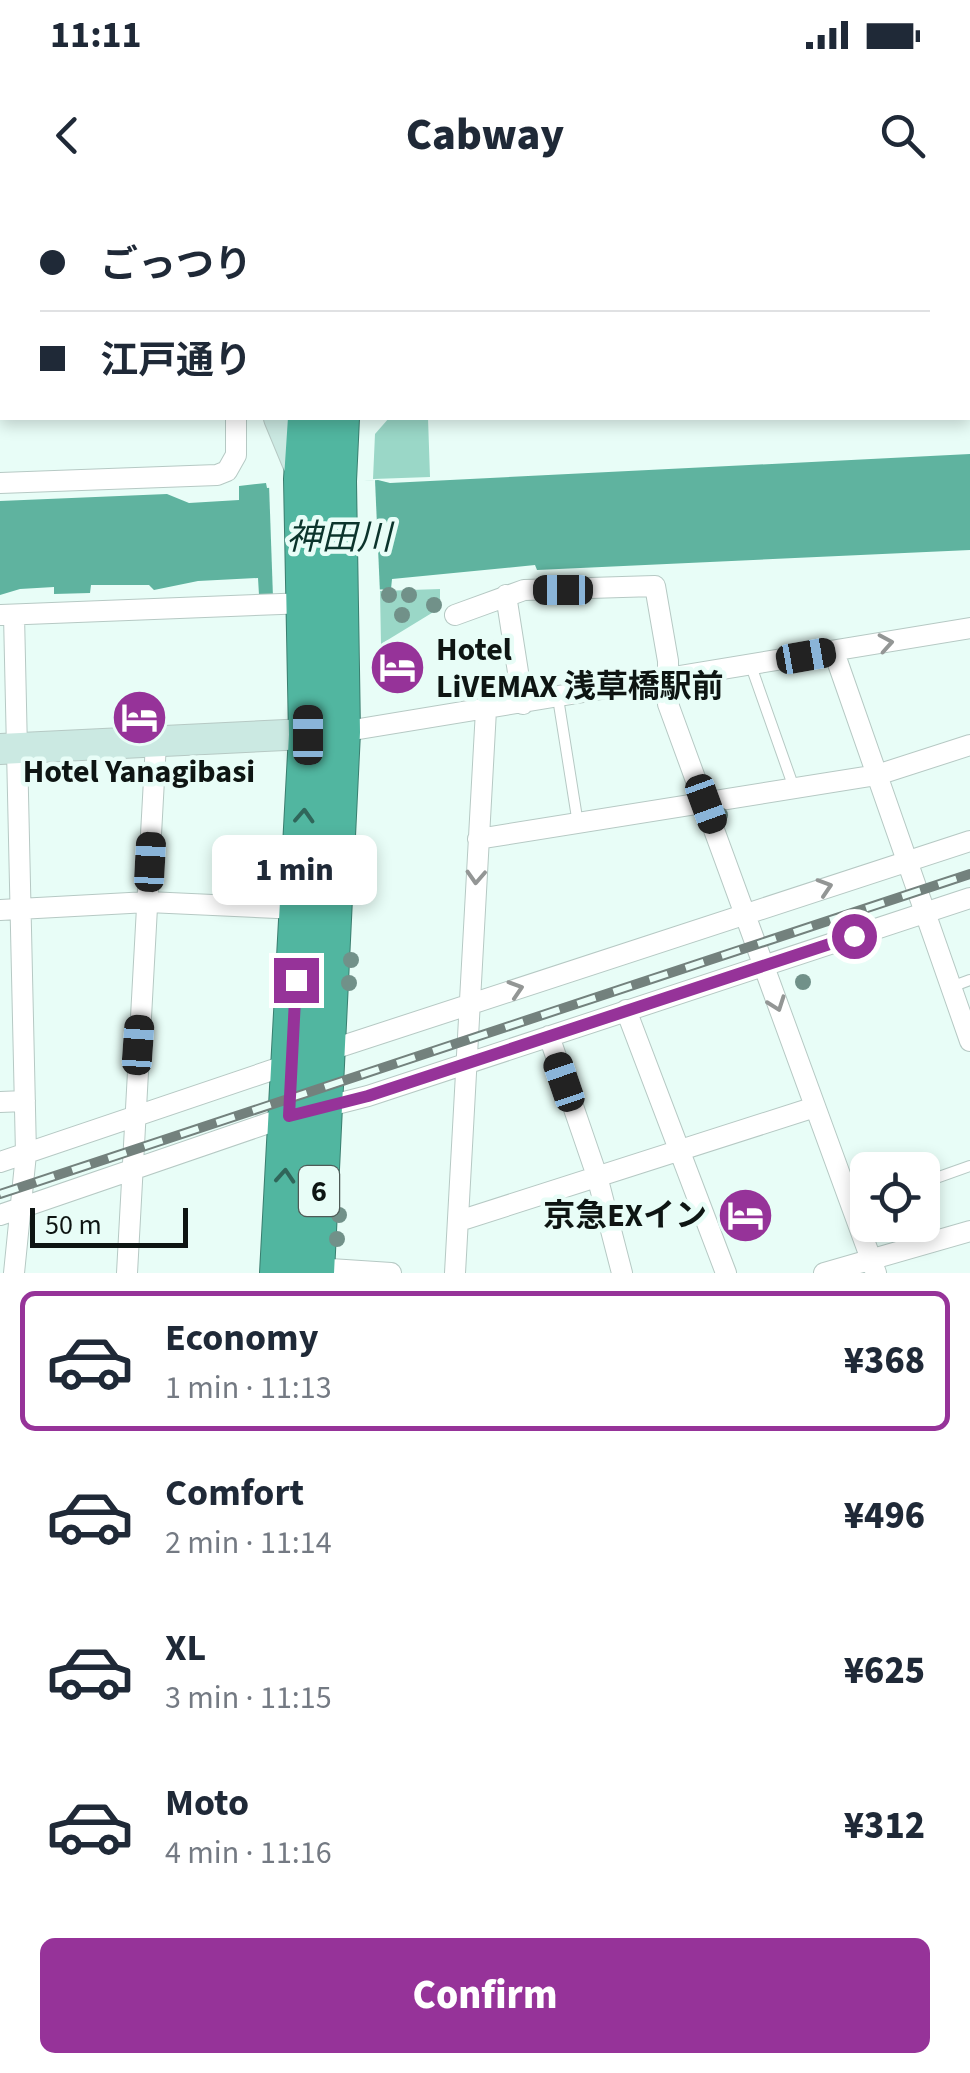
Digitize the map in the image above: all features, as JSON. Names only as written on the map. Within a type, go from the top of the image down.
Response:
[{"type":"highway","name":"6","points":[[303,1272],[308,1058],[325,734],[320,480],[307,420]]},
{"type":"highway","name":"6","points":[[320,480],[339,420]]},
{"type":"highway","name":"6","points":[[308,1058],[299,909],[325,734]]},
{"type":"street","points":[[0,483],[217,474],[228,471],[236,454],[236,420]]},
{"type":"street","points":[[280,420],[320,480]]},
{"type":"street","points":[[454,615],[506,595],[655,586],[668,704],[814,1106],[850,1188]]},
{"type":"street","points":[[506,595],[523,704]]},
{"type":"street","points":[[14,1273],[9,1212],[26,1154],[22,909],[10,748],[7,615],[320,598]]},
{"type":"street","points":[[10,748],[325,734],[970,628]]},
{"type":"street","points":[[834,652],[925,912],[960,983],[970,1041]]},
{"type":"street","points":[[456,1273],[486,710]]},
{"type":"street","points":[[127,1273],[156,743]]},
{"type":"street","points":[[478,839],[877,775],[970,745]]},
{"type":"street","points":[[0,1162],[970,841]]},
{"type":"street","points":[[9,1212],[130,1168],[466,1064],[970,898]]},
{"type":"street","points":[[0,910],[148,902],[299,909]]},
{"type":"street","points":[[626,1010],[726,1273]]},
{"type":"street","points":[[549,1036],[597,1176],[622,1273]]},
{"type":"street","points":[[0,1102],[25,1101]]},
{"type":"street","points":[[459,1221],[814,1106]]},
{"type":"street","points":[[824,1273],[874,1268],[970,1231]]},
{"type":"street","points":[[867,1242],[874,1268]]},
{"type":"street","points":[[303,1272],[392,1273]]},
{"type":"lane","points":[[750,666],[795,789]]},
{"type":"lane","points":[[558,698],[578,824]]},
{"type":"lane","points":[[940,1177],[970,1166]]},
{"type":"shaded area","points":[[387,420],[428,420],[430,477],[373,479],[375,434]]},
{"type":"shaded area","points":[[440,589],[440,608],[381,644],[380,591]]},
{"type":"water","name":"神田川","points":[[970,454],[970,550],[537,570],[535,565],[392,579],[391,589],[259,595],[258,578],[198,581],[154,590],[149,585],[91,585],[90,593],[54,594],[54,587],[20,589],[0,595],[0,501],[167,494],[189,503],[239,500],[239,486],[266,483],[267,488],[378,480],[390,483]]},
{"type":"pier","points":[[375,480],[380,593],[273,597],[269,484]]},
{"type":"railway","points":[[0,1194],[970,874]]},
{"type":"place","name":"Hotel LiVEMAX 浅草橋駅前","points":[[397,668]]},
{"type":"place","name":"Hotel Yanagibasi","points":[[139,718]]},
{"type":"place","name":"京急EXイン","points":[[746,1216]]},
{"type":"route","points":[[296,980],[289,1116],[368,1096],[854,936]]}]
